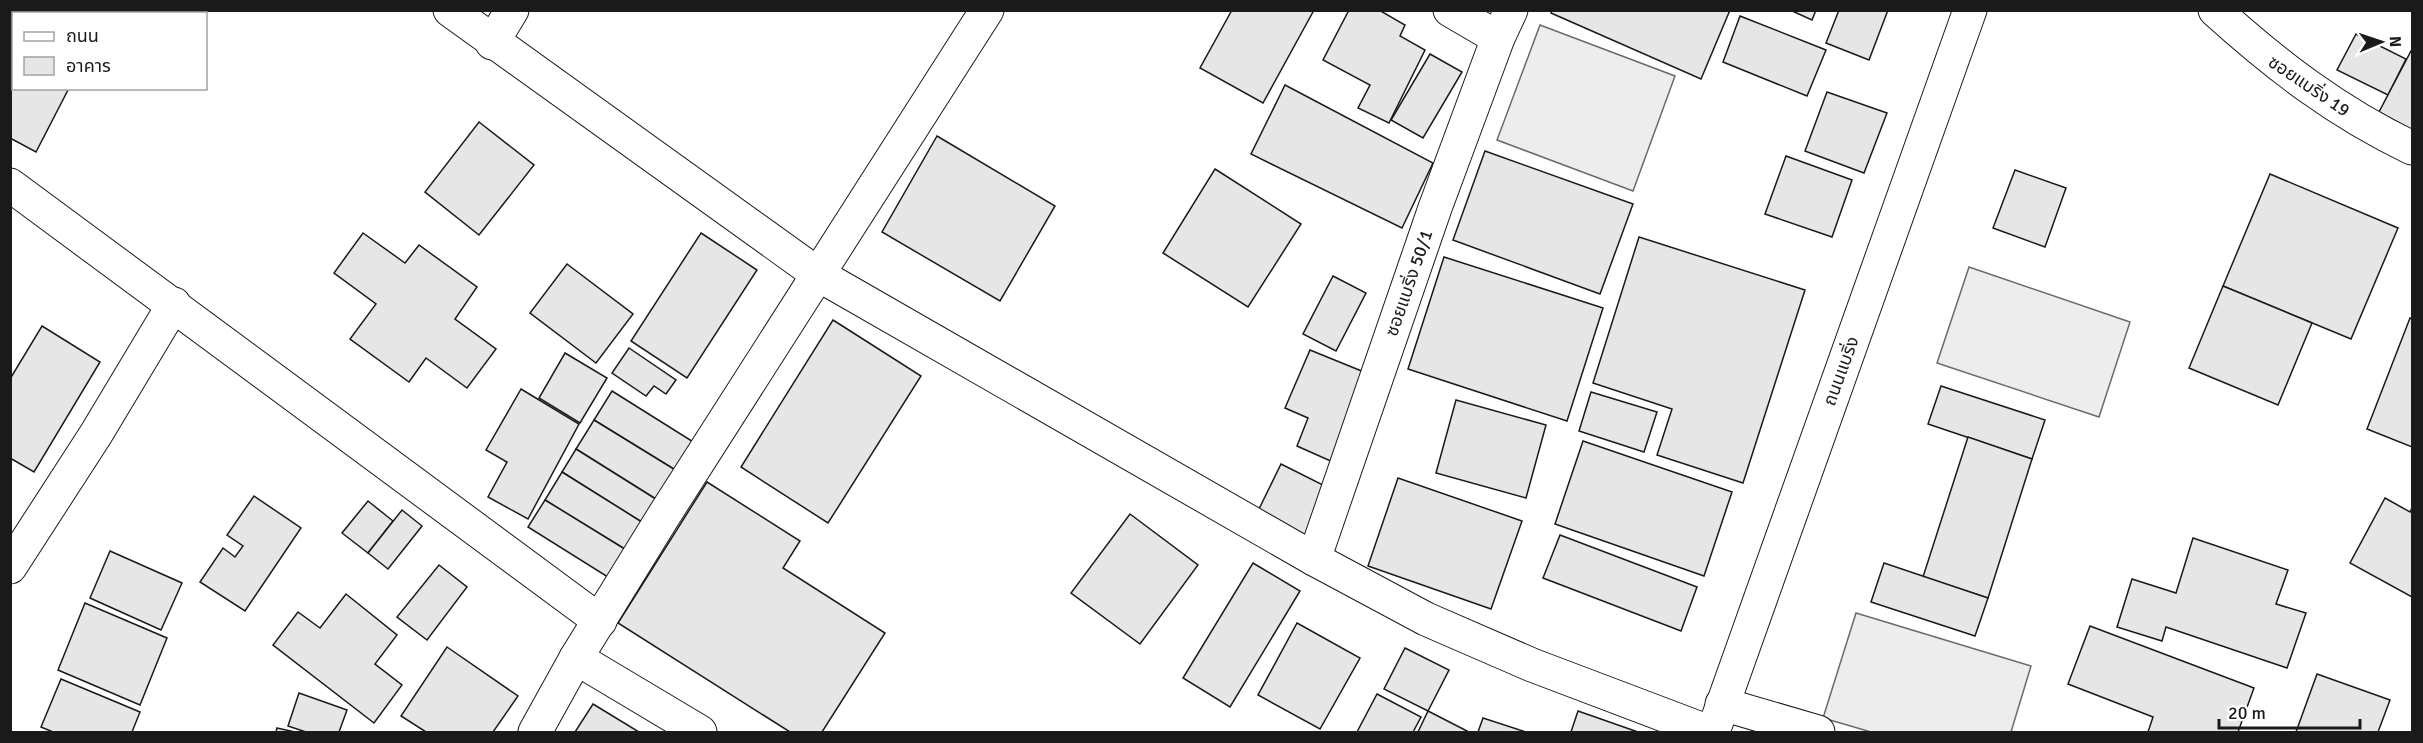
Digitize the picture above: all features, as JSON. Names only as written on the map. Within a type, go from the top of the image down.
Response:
[{"type":"street","points":[[450,10],[492,43],[819,275],[1314,559],[1447,628],[1532,665],[1715,723],[1818,732]]},
{"type":"street","points":[[492,43],[512,10]]},
{"type":"street","points":[[535,732],[576,658],[663,517],[987,10]]},
{"type":"street","points":[[1450,10],[1504,24]]},
{"type":"street","name":"ถนนแบริ่ง","points":[[1715,723],[1970,10]]},
{"type":"street","name":"ซอยแบริ่ง 19","points":[[2215,10],[2266,56],[2313,92],[2412,148]]},
{"type":"street","name":"ซอยแบริ่ง 50/1","points":[[1314,559],[1435,208],[1504,24]]},
{"type":"street","points":[[10,185],[600,621]]},
{"type":"street","points":[[10,567],[96,434],[174,304]]},
{"type":"street","points":[[576,658],[700,732]]},
{"type":"shaded area","points":[[1540,25],[1675,76],[1633,191],[1497,140]]},
{"type":"shaded area","points":[[1969,267],[2130,322],[2099,417],[1937,363]]},
{"type":"shaded area","points":[[1856,613],[2031,666],[2011,732],[1871,732],[1823,718]]},
{"type":"building","points":[[1232,10],[1314,10],[1263,103],[1200,68]]},
{"type":"building","points":[[1349,10],[1379,10],[1405,25],[1400,36],[1425,50],[1389,123],[1358,108],[1370,85],[1323,60]]},
{"type":"building","points":[[1552,10],[1730,10],[1701,79],[1551,13]]},
{"type":"building","points":[[1790,10],[1816,10],[1812,20]]},
{"type":"building","points":[[1839,10],[1888,10],[1869,60],[1826,43]]},
{"type":"building","points":[[1740,16],[1826,50],[1807,96],[1723,62]]},
{"type":"building","points":[[2356,34],[2406,59],[2388,95],[2337,70]]},
{"type":"building","points":[[12,40],[12,90],[68,90],[36,152],[10,138],[10,43]]},
{"type":"building","points":[[2412,51],[2412,130],[2379,112]]},
{"type":"building","points":[[1430,54],[1462,72],[1423,138],[1391,120]]},
{"type":"building","points":[[1285,85],[1433,163],[1402,228],[1251,154]]},
{"type":"building","points":[[1827,92],[1887,113],[1864,173],[1805,151]]},
{"type":"building","points":[[479,122],[534,165],[479,235],[425,192]]},
{"type":"building","points":[[937,136],[1055,206],[1000,301],[882,232]]},
{"type":"building","points":[[1485,151],[1633,204],[1600,294],[1453,240]]},
{"type":"building","points":[[1786,156],[1852,180],[1832,237],[1765,214]]},
{"type":"building","points":[[1215,169],[1301,224],[1248,307],[1163,253]]},
{"type":"building","points":[[2015,170],[2066,188],[2045,247],[1993,228]]},
{"type":"building","points":[[2270,174],[2398,228],[2351,339],[2223,286]]},
{"type":"building","points":[[363,233],[405,263],[419,245],[477,287],[455,319],[496,349],[467,388],[426,358],[409,382],[350,339],[376,304],[334,273]]},
{"type":"building","points":[[701,233],[757,270],[687,378],[631,341]]},
{"type":"building","points":[[1639,237],[1805,290],[1743,483],[1657,455],[1672,409],[1593,383]]},
{"type":"building","points":[[1444,257],[1603,308],[1567,421],[1408,369]]},
{"type":"building","points":[[567,264],[633,314],[596,363],[530,313]]},
{"type":"building","points":[[1333,276],[1366,293],[1336,351],[1303,334]]},
{"type":"building","points":[[2223,286],[2312,323],[2278,405],[2189,368]]},
{"type":"building","points":[[2410,318],[2412,319],[2412,447],[2367,429]]},
{"type":"building","points":[[833,320],[921,376],[828,523],[741,467]]},
{"type":"building","points":[[42,326],[100,362],[34,472],[10,458],[10,379]]},
{"type":"building","points":[[629,348],[676,380],[666,394],[654,386],[646,396],[612,373]]},
{"type":"building","points":[[1310,350],[1364,372],[1335,463],[1297,446],[1308,418],[1285,408]]},
{"type":"building","points":[[565,353],[607,378],[580,423],[539,398]]},
{"type":"building","points":[[1941,386],[2045,420],[2032,459],[1928,424]]},
{"type":"building","points":[[521,389],[579,424],[528,519],[488,497],[507,462],[486,450]]},
{"type":"building","points":[[612,391],[695,443],[677,471],[594,420]]},
{"type":"building","points":[[1591,392],[1657,412],[1644,452],[1579,431]]},
{"type":"building","points":[[1456,400],[1546,425],[1526,498],[1436,473]]},
{"type":"building","points":[[594,420],[677,471],[659,501],[576,449]]},
{"type":"building","points":[[1968,437],[2032,459],[1988,598],[1923,577]]},
{"type":"building","points":[[1583,441],[1732,492],[1704,576],[1555,524]]},
{"type":"building","points":[[576,449],[659,501],[645,524],[562,472]]},
{"type":"building","points":[[1281,464],[1329,488],[1305,535],[1258,511]]},
{"type":"building","points":[[562,472],[645,524],[628,551],[545,500]]},
{"type":"building","points":[[1398,478],[1522,521],[1491,609],[1368,566]]},
{"type":"building","points":[[707,482],[800,541],[783,568],[885,633],[822,732],[790,732],[618,623]]},
{"type":"building","points":[[254,496],[301,528],[245,611],[200,582],[223,548],[235,557],[243,546],[227,535]]},
{"type":"building","points":[[2385,498],[2410,512],[2412,508],[2412,597],[2350,563]]},
{"type":"building","points":[[545,500],[628,551],[611,579],[528,527]]},
{"type":"building","points":[[368,501],[393,521],[368,553],[342,533]]},
{"type":"building","points":[[402,510],[422,526],[388,569],[368,553]]},
{"type":"building","points":[[1130,514],[1198,565],[1140,644],[1071,593]]},
{"type":"building","points":[[1560,535],[1697,587],[1681,631],[1543,578]]},
{"type":"building","points":[[2193,538],[2288,570],[2276,604],[2306,613],[2287,668],[2166,627],[2162,641],[2117,627],[2132,579],[2176,593]]},
{"type":"building","points":[[110,551],[182,583],[161,630],[90,598]]},
{"type":"building","points":[[1253,563],[1300,591],[1230,707],[1183,678]]},
{"type":"building","points":[[1884,563],[1988,598],[1975,636],[1871,602]]},
{"type":"building","points":[[439,565],[467,587],[427,640],[397,617]]},
{"type":"building","points":[[346,594],[397,635],[375,664],[402,685],[374,723],[273,645],[298,612],[320,628]]},
{"type":"building","points":[[85,603],[167,638],[140,705],[58,670]]},
{"type":"building","points":[[1297,623],[1360,658],[1320,729],[1258,695]]},
{"type":"building","points":[[2090,626],[2254,688],[2238,732],[2148,732],[2153,717],[2068,684]]},
{"type":"building","points":[[447,647],[518,696],[493,732],[426,732],[401,716]]},
{"type":"building","points":[[1405,648],[1449,670],[1428,711],[1384,689]]},
{"type":"building","points":[[2317,674],[2390,700],[2378,732],[2296,732]]},
{"type":"building","points":[[61,679],[140,712],[132,732],[53,732],[41,727]]},
{"type":"building","points":[[299,693],[347,710],[339,732],[306,732],[288,726]]},
{"type":"building","points":[[1377,694],[1421,717],[1413,732],[1357,732]]},
{"type":"building","points":[[593,704],[639,732],[575,732]]},
{"type":"building","points":[[1428,711],[1467,731],[1418,732]]},
{"type":"building","points":[[1578,711],[1638,732],[1571,732]]},
{"type":"building","points":[[1483,718],[1526,732],[1478,732]]},
{"type":"building","points":[[277,728],[295,732],[276,732]]}]
